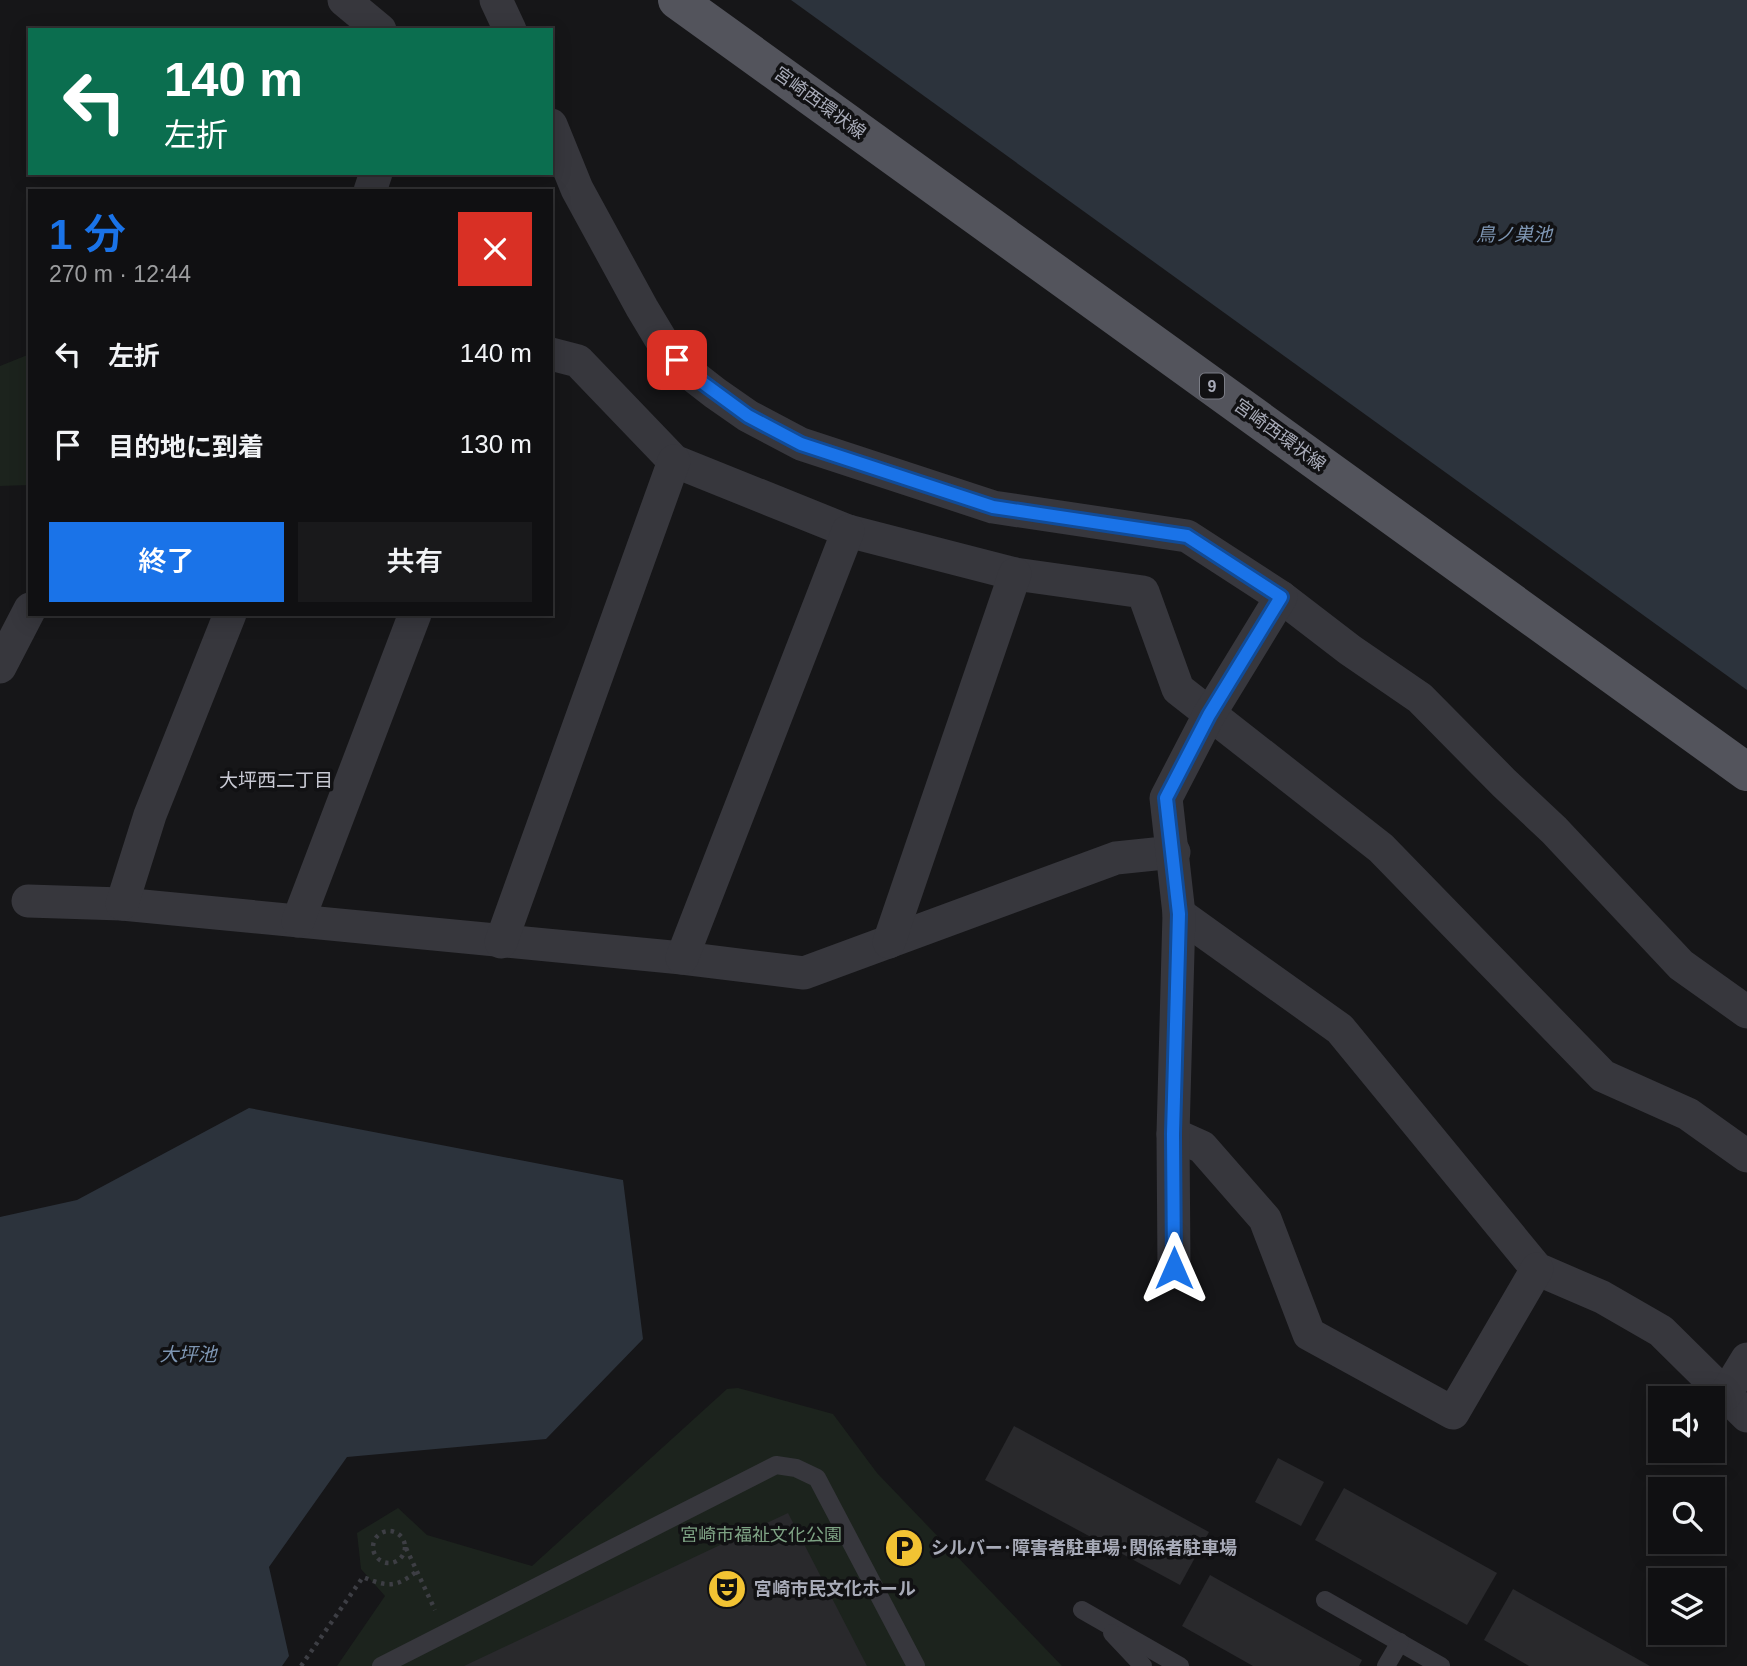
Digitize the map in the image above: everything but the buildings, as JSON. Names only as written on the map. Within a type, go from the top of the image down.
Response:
[{"type":"main road","name":"宮崎西環状線","points":[[677,0],[1747,772]]},
{"type":"street","points":[[344,0],[378,28]]},
{"type":"street","points":[[496,0],[509,28]]},
{"type":"street","points":[[553,130],[577,189],[666,348],[688,372],[748,416],[801,444],[993,507],[1187,536],[1281,597],[1350,650],[1420,698],[1554,830],[1681,965],[1747,1012]]},
{"type":"street","points":[[553,355],[578,361],[674,461],[848,531],[1015,574],[1143,592],[1178,689],[1381,848],[1603,1076],[1688,1114],[1747,1156]]},
{"type":"street","points":[[501,942],[674,461]]},
{"type":"street","points":[[682,958],[848,531]]},
{"type":"street","points":[[890,942],[1015,574]]},
{"type":"street","points":[[1174,1268],[1173,1134],[1179,914],[1166,798],[1209,715],[1281,597]]},
{"type":"street","points":[[0,667],[28,613]]},
{"type":"street","points":[[122,904],[150,816],[229,616]]},
{"type":"street","points":[[298,921],[414,616]]},
{"type":"street","points":[[28,901],[122,904],[682,958],[804,973],[1116,858],[1174,852]]},
{"type":"street","points":[[1179,914],[1340,1029],[1537,1269],[1602,1297],[1661,1331],[1736,1405]]},
{"type":"street","points":[[1173,1134],[1202,1147],[1265,1219],[1309,1334],[1453,1413],[1537,1269]]},
{"type":"street","points":[[1736,1405],[1747,1359]]},
{"type":"lane","points":[[381,1666],[776,1465],[796,1468],[817,1478],[916,1666]]},
{"type":"lane","points":[[1325,1600],[1441,1666]]},
{"type":"lane","points":[[1082,1610],[1180,1666]]},
{"type":"lane","points":[[1101,1620],[1143,1666]]},
{"type":"lane","points":[[1386,1666],[1400,1643]]},
{"type":"path","points":[[405,1548],[402,1557],[388,1563],[378,1559],[373,1544],[378,1534],[388,1530],[403,1538],[405,1548],[446,1633]]},
{"type":"path","points":[[301,1666],[363,1577],[377,1583],[397,1584],[416,1571]]},
{"type":"green space","points":[[28,355],[28,485],[0,486],[0,366]]},
{"type":"green space","name":"宮崎市福祉文化公園","points":[[738,1388],[833,1414],[877,1473],[1062,1666],[337,1666],[385,1596],[361,1569],[357,1533],[398,1508],[427,1535],[532,1566],[727,1389]]},
{"type":"water","name":"鳥ノ巣池","points":[[791,0],[1747,0],[1747,690]]},
{"type":"water","name":"大坪池","points":[[249,1108],[623,1180],[643,1339],[546,1439],[347,1457],[269,1567],[289,1656],[282,1666],[0,1666],[0,1217],[77,1200]]},
{"type":"place","name":"シルバー･障害者駐車場･関係者駐車場","points":[[904,1548]]},
{"type":"place","name":"宮崎市民文化ホール","points":[[727,1589]]},
{"type":"district","name":"大坪西二丁目","points":[[276,780]]},
{"type":"route","points":[[677,360],[688,372],[748,416],[801,444],[993,507],[1187,536],[1281,597],[1209,715],[1166,798],[1179,914],[1173,1134],[1174,1268]]}]
